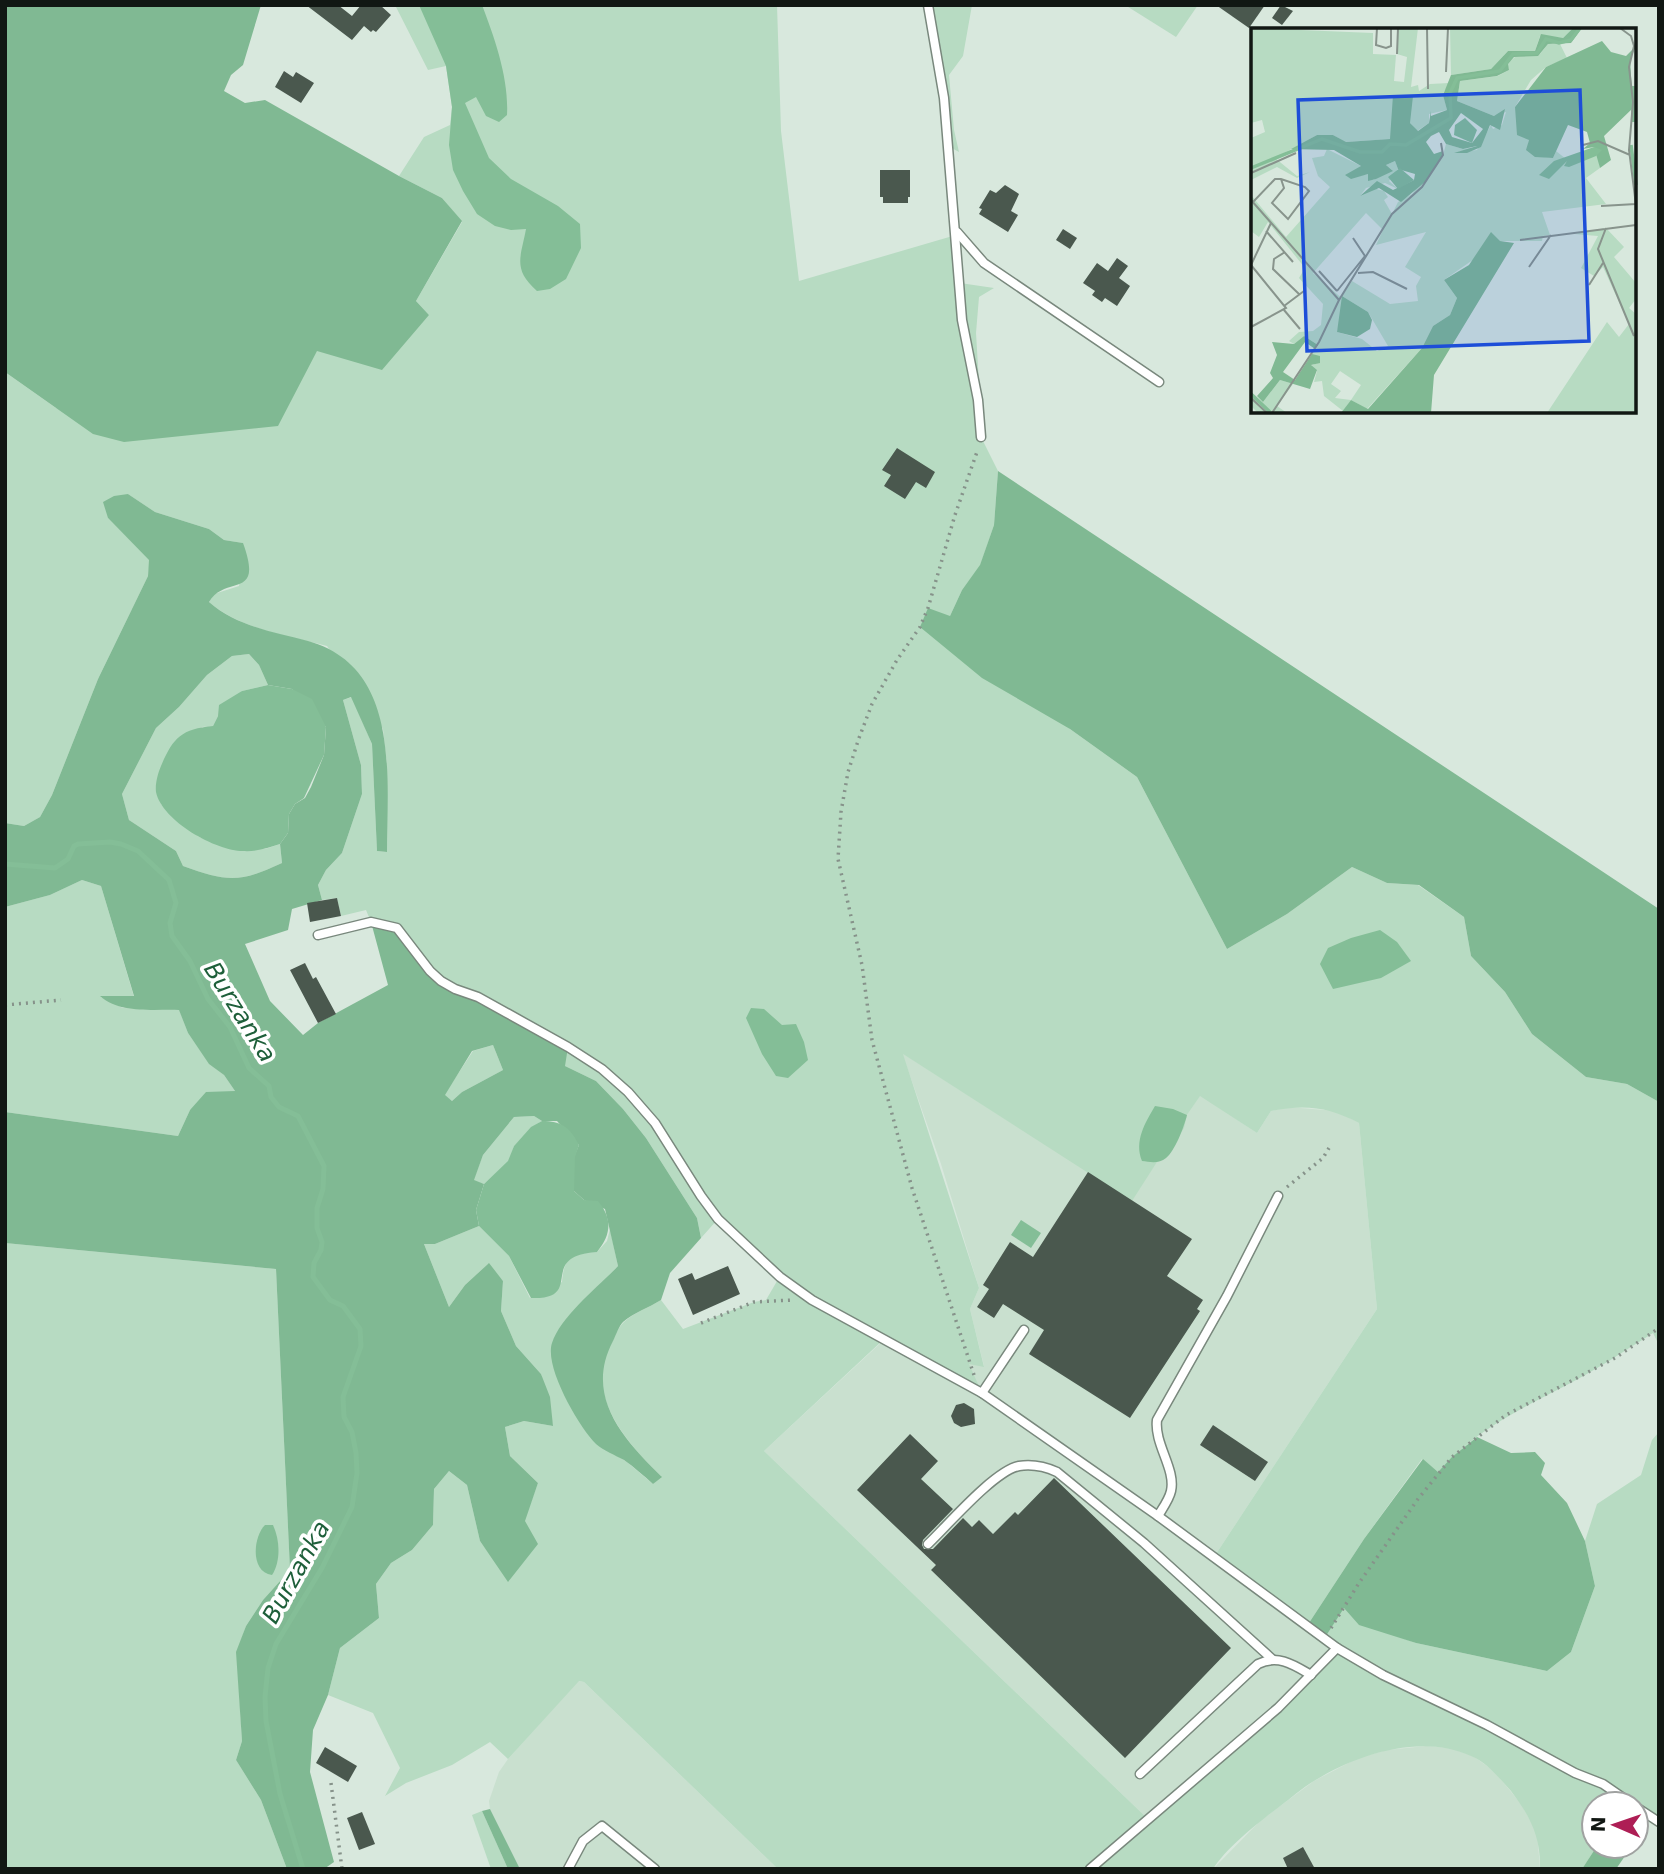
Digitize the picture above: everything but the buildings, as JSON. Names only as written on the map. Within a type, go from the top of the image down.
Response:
[{"type":"lane","points":[[928,5],[942,85],[962,320],[978,400],[981,437]]},
{"type":"lane","points":[[954,222],[961,237],[984,263],[1159,382]]},
{"type":"lane","points":[[318,935],[371,922],[397,928],[440,981],[478,997],[602,1069],[628,1091],[654,1123],[718,1219],[748,1249],[812,1300],[982,1393],[1157,1516],[1337,1648],[1383,1675],[1612,1790]]},
{"type":"lane","points":[[1157,1516],[1169,1496],[1171,1486],[1157,1437],[1157,1420],[1227,1296],[1278,1196]]},
{"type":"lane","points":[[982,1393],[1024,1330]]},
{"type":"lane","points":[[928,1545],[1003,1473],[1020,1466],[1047,1468],[1057,1472],[1144,1543],[1272,1659],[1293,1664],[1311,1675]]},
{"type":"lane","points":[[1090,1869],[1278,1708],[1337,1648]]},
{"type":"lane","points":[[1140,1774],[1246,1673],[1258,1664],[1272,1659]]},
{"type":"lane","points":[[568,1869],[583,1841],[602,1826],[655,1869]]},
{"type":"path","points":[[981,437],[928,608],[920,627],[872,704],[859,738],[848,772],[838,839],[838,859],[862,965],[872,1040],[912,1188],[969,1364],[982,1393]]},
{"type":"path","points":[[5,1006],[61,1000]]},
{"type":"path","points":[[1278,1196],[1323,1158],[1329,1148]]},
{"type":"path","points":[[701,1323],[754,1302],[812,1300]]},
{"type":"path","points":[[1324,1639],[1385,1545],[1452,1457],[1506,1415],[1615,1358],[1659,1328]]},
{"type":"path","points":[[331,1783],[342,1869]]},
{"type":"shaded area","points":[[5,5],[261,5],[243,65],[231,75],[224,91],[245,103],[265,100],[442,198],[462,221],[416,301],[429,315],[382,370],[317,351],[278,426],[124,442],[93,434],[5,372]]},
{"type":"shaded area","points":[[395,5],[777,5],[781,131],[799,281],[956,235],[960,283],[994,288],[979,297],[976,333],[981,437],[998,471],[994,525],[980,566],[962,590],[950,616],[1070,729],[1137,777],[1227,949],[1287,914],[1352,867],[1387,883],[1418,885],[1464,917],[1471,956],[1505,992],[1532,1034],[1586,1077],[1627,1084],[1659,1102],[1659,1345],[1653,1333],[1480,1434],[1438,1472],[1422,1459],[1364,1539],[1307,1626],[1214,1557],[1377,1309],[1359,1123],[1337,1113],[1316,1108],[1271,1111],[1257,1133],[1200,1096],[1187,1115],[1184,1128],[1166,1158],[1157,1162],[1132,1201],[903,1054],[979,1288],[970,1309],[984,1367],[969,1364],[982,1393],[884,1339],[764,1451],[1148,1819],[1278,1708],[1336,1648],[1324,1639],[1344,1607],[1388,1633],[1416,1643],[1547,1671],[1571,1652],[1595,1586],[1585,1541],[1597,1504],[1641,1475],[1652,1440],[1659,1432],[1659,1822],[1650,1816],[1650,1790],[1580,1790],[1580,1860],[1588,1860],[1582,1869],[1540,1869],[1539,1847],[1529,1818],[1511,1791],[1493,1771],[1477,1759],[1452,1749],[1411,1747],[1390,1750],[1350,1762],[1314,1781],[1244,1835],[1213,1869],[778,1869],[584,1682],[579,1681],[508,1759],[490,1742],[452,1765],[406,1783],[385,1796],[400,1768],[373,1713],[328,1695],[340,1648],[379,1618],[376,1584],[391,1563],[412,1550],[433,1525],[434,1489],[449,1471],[467,1485],[480,1541],[509,1581],[524,1521],[538,1483],[510,1456],[505,1427],[524,1421],[553,1426],[541,1374],[516,1346],[501,1311],[503,1281],[488,1264],[465,1285],[449,1307],[424,1244],[435,1244],[479,1226],[509,1256],[530,1298],[562,1282],[565,1267],[571,1258],[597,1252],[607,1241],[610,1229],[618,1266],[567,1318],[597,1444],[627,1462],[653,1484],[661,1476],[623,1433],[606,1400],[602,1382],[603,1364],[620,1327],[632,1316],[661,1300],[683,1329],[766,1300],[780,1276],[718,1219],[701,1238],[697,1218],[646,1138],[596,1081],[565,1066],[455,989],[371,922],[366,910],[341,916],[337,898],[322,900],[318,885],[326,870],[342,853],[362,794],[361,765],[343,700],[352,697],[372,744],[377,851],[386,852],[387,766],[383,729],[327,646],[250,625],[235,619],[209,602],[214,594],[239,586],[243,543],[224,540],[209,529],[155,512],[128,494],[108,518],[150,560],[148,576],[98,679],[52,795],[40,817],[24,826],[5,823],[5,372],[56,408],[317,351],[429,315],[416,301],[462,222],[442,198],[399,176],[424,137],[450,125],[452,107],[446,66],[428,70]]},
{"type":"shaded area","points":[[419,5],[482,5],[503,73],[507,115],[499,122],[486,116],[476,97],[465,103],[489,158],[511,179],[558,206],[580,224],[581,248],[566,279],[550,289],[537,291],[521,269],[526,229],[511,230],[495,226],[477,214],[453,170],[449,145],[452,107],[446,66]]},
{"type":"shaded area","points":[[928,5],[972,5],[963,56],[949,75],[954,130],[959,152],[948,146]]},
{"type":"shaded area","points":[[1125,5],[1198,5],[1176,37]]},
{"type":"shaded area","points":[[998,471],[1659,909],[1659,1102],[1627,1084],[1586,1077],[1532,1034],[1505,992],[1471,956],[1464,917],[1419,885],[1387,883],[1352,867],[1287,914],[1227,949],[1137,777],[1070,729],[982,678],[920,627],[928,608],[950,616],[962,590],[980,565],[994,525]]},
{"type":"shaded area","points":[[128,494],[155,512],[209,529],[224,540],[243,543],[249,573],[246,580],[224,589],[209,602],[243,623],[308,641],[338,654],[360,674],[374,699],[387,759],[387,852],[377,851],[372,744],[351,697],[343,700],[361,765],[362,794],[342,853],[326,870],[318,885],[322,900],[292,909],[288,930],[245,944],[270,1001],[303,1035],[318,1023],[388,985],[371,922],[388,924],[430,971],[568,1047],[565,1066],[596,1081],[646,1138],[697,1218],[701,1238],[670,1273],[661,1300],[622,1324],[605,1361],[605,1398],[622,1432],[662,1477],[653,1484],[624,1460],[596,1444],[589,1436],[572,1411],[553,1367],[552,1343],[563,1323],[618,1266],[605,1209],[584,1200],[574,1191],[574,1157],[579,1145],[557,1121],[542,1121],[534,1116],[514,1117],[483,1155],[474,1180],[484,1184],[476,1210],[479,1226],[435,1244],[424,1244],[449,1307],[465,1285],[489,1263],[503,1281],[501,1311],[516,1346],[541,1374],[550,1397],[553,1426],[524,1421],[505,1427],[510,1456],[538,1483],[525,1521],[538,1544],[508,1582],[480,1541],[467,1485],[449,1471],[434,1489],[433,1525],[412,1550],[391,1563],[376,1584],[379,1618],[340,1648],[328,1695],[313,1730],[310,1772],[334,1862],[324,1869],[287,1869],[261,1800],[236,1760],[242,1741],[236,1652],[246,1626],[263,1600],[290,1570],[276,1269],[5,1243],[5,1112],[178,1136],[190,1110],[206,1092],[235,1091],[224,1075],[209,1064],[188,1033],[179,1010],[127,1008],[108,1002],[100,996],[134,996],[101,886],[82,880],[50,895],[5,907],[5,823],[24,826],[40,817],[52,795],[98,679],[148,576],[149,560],[108,518],[103,502],[114,496]],"holes":[[[249,654],[259,665],[268,685],[292,689],[326,727],[324,755],[311,787],[305,798],[295,804],[289,814],[288,833],[280,844],[282,863],[255,874],[233,878],[211,875],[183,866],[176,851],[129,820],[122,794],[156,728],[207,675],[232,656]],[[493,1045],[503,1070],[462,1092],[452,1101],[445,1095],[472,1051]]]},
{"type":"shaded area","points":[[249,654],[259,665],[268,685],[242,691],[218,716],[213,726],[202,727],[161,804],[172,817],[201,838],[265,849],[280,844],[282,863],[255,874],[233,878],[211,875],[183,866],[176,851],[129,820],[122,794],[156,728],[207,675],[232,656]]},
{"type":"shaded area","points":[[268,685],[292,689],[312,699],[326,727],[324,755],[304,798],[295,804],[289,814],[288,833],[280,844],[252,851],[232,850],[205,840],[168,813],[156,792],[157,779],[165,756],[174,742],[193,730],[213,726],[219,705],[242,691]]},
{"type":"shaded area","points":[[82,880],[101,886],[134,997],[101,997],[123,1008],[179,1009],[188,1033],[209,1063],[224,1075],[235,1091],[190,1110],[178,1136],[5,1112],[5,907],[50,895]]},
{"type":"shaded area","points":[[1380,930],[1397,942],[1411,961],[1381,978],[1333,989],[1320,964],[1328,948]]},
{"type":"shaded area","points":[[751,1008],[764,1009],[782,1025],[796,1024],[808,1060],[788,1078],[776,1076],[762,1054],[746,1018]]},
{"type":"shaded area","points":[[493,1045],[503,1070],[462,1092],[452,1101],[444,1095],[473,1051]]},
{"type":"shaded area","points":[[902,1053],[1132,1200],[1200,1095],[1257,1133],[1271,1111],[1288,1107],[1337,1111],[1359,1123],[1377,1309],[1214,1557],[1337,1648],[1295,1692],[1148,1819],[764,1451],[885,1339],[984,1366],[970,1309],[979,1288],[941,1164]]},
{"type":"shaded area","points":[[1155,1106],[1187,1115],[1179,1138],[1169,1155],[1157,1162],[1142,1161],[1140,1139]]},
{"type":"shaded area","points":[[534,1116],[542,1121],[531,1128],[514,1146],[509,1161],[484,1184],[473,1181],[483,1155],[514,1117]]},
{"type":"shaded area","points":[[542,1121],[564,1126],[576,1139],[579,1145],[575,1157],[574,1191],[584,1200],[598,1201],[606,1214],[608,1227],[597,1252],[579,1255],[568,1261],[556,1292],[547,1297],[531,1298],[509,1256],[479,1226],[476,1210],[484,1184],[508,1161],[514,1146],[531,1127]]},
{"type":"shaded area","points":[[1021,1220],[1041,1233],[1031,1248],[1011,1235]]},
{"type":"shaded area","points":[[5,1243],[276,1269],[290,1570],[263,1600],[246,1626],[237,1652],[242,1741],[236,1760],[261,1800],[287,1869],[5,1869]]},
{"type":"shaded area","points":[[1477,1437],[1511,1453],[1535,1452],[1545,1463],[1541,1475],[1567,1503],[1585,1541],[1595,1586],[1571,1652],[1547,1671],[1416,1643],[1359,1625],[1344,1608],[1324,1639],[1307,1626],[1364,1539],[1423,1459],[1438,1472]]},
{"type":"shaded area","points":[[265,1525],[273,1525],[278,1544],[277,1563],[272,1575],[260,1568],[257,1561],[256,1545]]},
{"type":"shaded area","points":[[578,1681],[584,1682],[778,1869],[520,1869],[490,1809],[489,1801],[499,1772],[508,1759]]},
{"type":"shaded area","points":[[1426,1746],[1450,1748],[1473,1756],[1494,1771],[1521,1804],[1537,1832],[1540,1869],[1213,1869],[1261,1820],[1314,1781],[1358,1758],[1387,1750]]},
{"type":"shaded area","points":[[490,1809],[520,1869],[508,1869],[482,1811]]},
{"type":"shaded area","points":[[482,1811],[508,1869],[491,1869],[472,1815]]},
{"type":"shaded area","points":[[1588,1860],[1622,1860],[1616,1869],[1582,1869]]},
{"type":"waterway","name":"Burzanka","points":[[5,864],[55,868],[68,859],[74,846],[78,844],[110,842],[138,851],[169,880],[176,903],[170,923],[172,936],[190,961],[208,999],[230,1027],[249,1068],[269,1086],[271,1097],[279,1107],[298,1116],[324,1166],[323,1189],[317,1208],[317,1228],[322,1242],[314,1263],[313,1277],[330,1300],[343,1306],[360,1329],[361,1346],[343,1397],[344,1417],[352,1432],[357,1473],[352,1507],[322,1568],[276,1644],[268,1668],[265,1697],[266,1721],[280,1794],[303,1869]]}]
